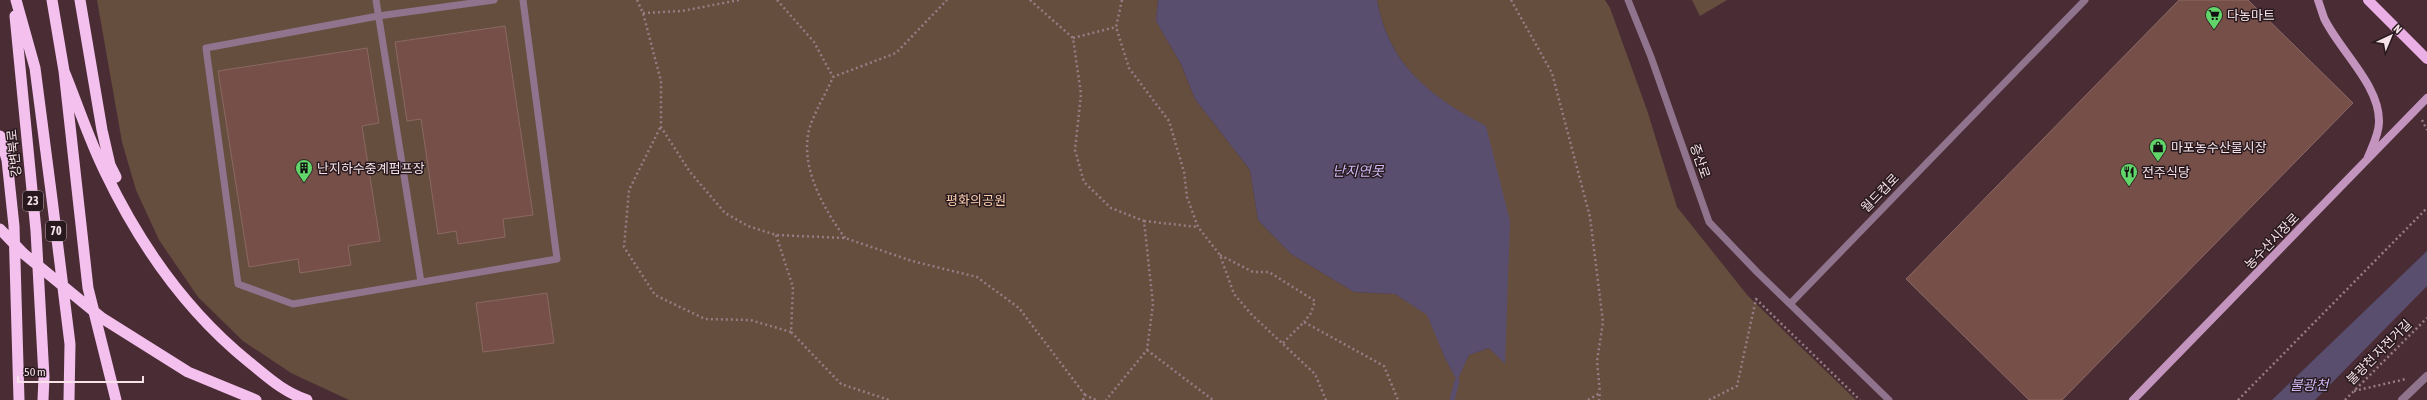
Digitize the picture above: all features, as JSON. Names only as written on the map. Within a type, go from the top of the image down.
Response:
[{"type":"highway","name":"강변북로","points":[[13,0],[36,231],[43,397]]},
{"type":"highway","name":"70","points":[[16,0],[35,68],[70,344],[70,397]]},
{"type":"highway","points":[[52,0],[64,71],[88,288],[116,400]]},
{"type":"highway","points":[[80,0],[102,130],[110,165],[139,237]]},
{"type":"highway","points":[[64,71],[104,171],[139,237],[169,277],[224,342],[286,392],[307,400]]},
{"type":"highway","points":[[0,136],[7,160],[14,226],[19,397]]},
{"type":"highway","points":[[0,229],[24,254],[102,318],[188,372],[256,400]]},
{"type":"main road","points":[[2318,0],[2324,18],[2372,93],[2379,113],[2379,125],[2367,160]]},
{"type":"main road","points":[[2368,0],[2427,59]]},
{"type":"main road","name":"농수산시장로","points":[[2133,400],[2427,98]]},
{"type":"street","points":[[2402,400],[2427,376]]},
{"type":"lane","points":[[376,0],[421,282]]},
{"type":"lane","points":[[494,0],[378,16],[206,48],[238,284],[293,304],[557,258],[523,0]]},
{"type":"lane","name":"증산로","points":[[1628,0],[1651,57],[1709,222],[1790,304]]},
{"type":"lane","name":"월드컵로","points":[[1790,304],[2085,0]]},
{"type":"lane","points":[[1790,304],[1889,400]]},
{"type":"path","points":[[636,0],[643,13],[661,81],[661,127],[629,190],[624,247],[655,295],[705,319],[750,320],[792,332],[841,384],[889,400]]},
{"type":"path","points":[[643,13],[682,11],[739,0]]},
{"type":"path","points":[[777,0],[814,42],[833,77]]},
{"type":"path","points":[[845,238],[829,217],[807,163],[809,130],[833,77],[896,53],[947,0]]},
{"type":"path","points":[[1030,0],[1073,38],[1081,94],[1075,150],[1084,182],[1111,208],[1144,221],[1198,227]]},
{"type":"path","points":[[1122,0],[1116,27],[1129,68],[1169,121],[1184,172],[1187,198],[1198,227],[1220,255],[1234,294],[1252,315],[1315,374],[1326,400]]},
{"type":"path","points":[[1511,0],[1552,73],[1590,217],[1603,322],[1597,361],[1600,393],[1599,400]]},
{"type":"path","points":[[1073,38],[1116,27]]},
{"type":"path","points":[[661,127],[690,172],[725,213],[748,226],[776,235],[845,238],[912,261],[977,277],[1019,308],[1084,395],[1096,400]]},
{"type":"path","points":[[2238,400],[2427,208]]},
{"type":"path","points":[[1106,400],[1148,350],[1153,304],[1144,221]]},
{"type":"path","points":[[776,235],[793,287],[792,332]]},
{"type":"path","points":[[1220,255],[1253,272],[1269,272],[1314,301],[1311,313],[1283,344]]},
{"type":"path","points":[[1709,400],[1737,386],[1756,299],[1860,400]]},
{"type":"path","name":"불광천 자전거길","points":[[2345,400],[2427,318]]},
{"type":"path","points":[[1304,322],[1384,366],[1398,400]]},
{"type":"path","points":[[1148,350],[1213,400]]},
{"type":"path","points":[[2354,391],[2412,377]]},
{"type":"path","points":[[1588,400],[1600,393]]},
{"type":"path","points":[[1083,400],[1084,395]]},
{"type":"green space","name":"평화의공원","points":[[97,0],[1158,0],[1156,21],[1181,64],[1195,99],[1250,170],[1258,220],[1291,254],[1354,292],[1395,294],[1428,315],[1445,358],[1457,380],[1469,355],[1489,348],[1505,363],[1486,127],[1447,103],[1430,91],[1415,77],[1402,61],[1391,43],[1383,23],[1377,0],[1605,0],[1610,8],[1647,110],[1677,207],[1748,296],[1856,400],[349,400],[291,373],[243,341],[198,297],[159,240],[136,190],[122,142]]},
{"type":"green space","points":[[1692,0],[1727,0],[1700,16]]},
{"type":"water","name":"난지연못","points":[[1158,0],[1377,0],[1383,23],[1391,43],[1402,61],[1430,90],[1447,103],[1486,126],[1510,221],[1505,364],[1489,348],[1469,355],[1457,381],[1445,358],[1427,315],[1395,294],[1354,292],[1291,254],[1258,220],[1250,170],[1195,99],[1181,64],[1156,21]]},
{"type":"water","name":"불광천","points":[[2427,251],[2427,286],[2315,400],[2272,400]]},
{"type":"building","name":"마포농수산물시장","points":[[2179,0],[2248,0],[2353,103],[2062,400],[2029,400],[1906,279]]},
{"type":"building","name":"난지하수중계펌프장","points":[[505,26],[533,215],[503,219],[505,237],[458,244],[456,231],[438,234],[421,119],[407,121],[395,42]]},
{"type":"building","name":"난지하수중계펌프장","points":[[367,48],[379,123],[362,126],[380,241],[348,246],[351,265],[300,273],[298,259],[249,267],[218,71]]},
{"type":"building","points":[[547,293],[554,343],[483,352],[476,303]]},
{"type":"waterway","points":[[1452,400],[1457,381]]},
{"type":"place","name":"다농마트","points":[[2214,30]]},
{"type":"place","name":"마포농수산물시장","points":[[2158,162]]},
{"type":"place","name":"난지하수중계펌프장","points":[[304,183]]},
{"type":"place","name":"전주식당","points":[[2129,187]]}]
